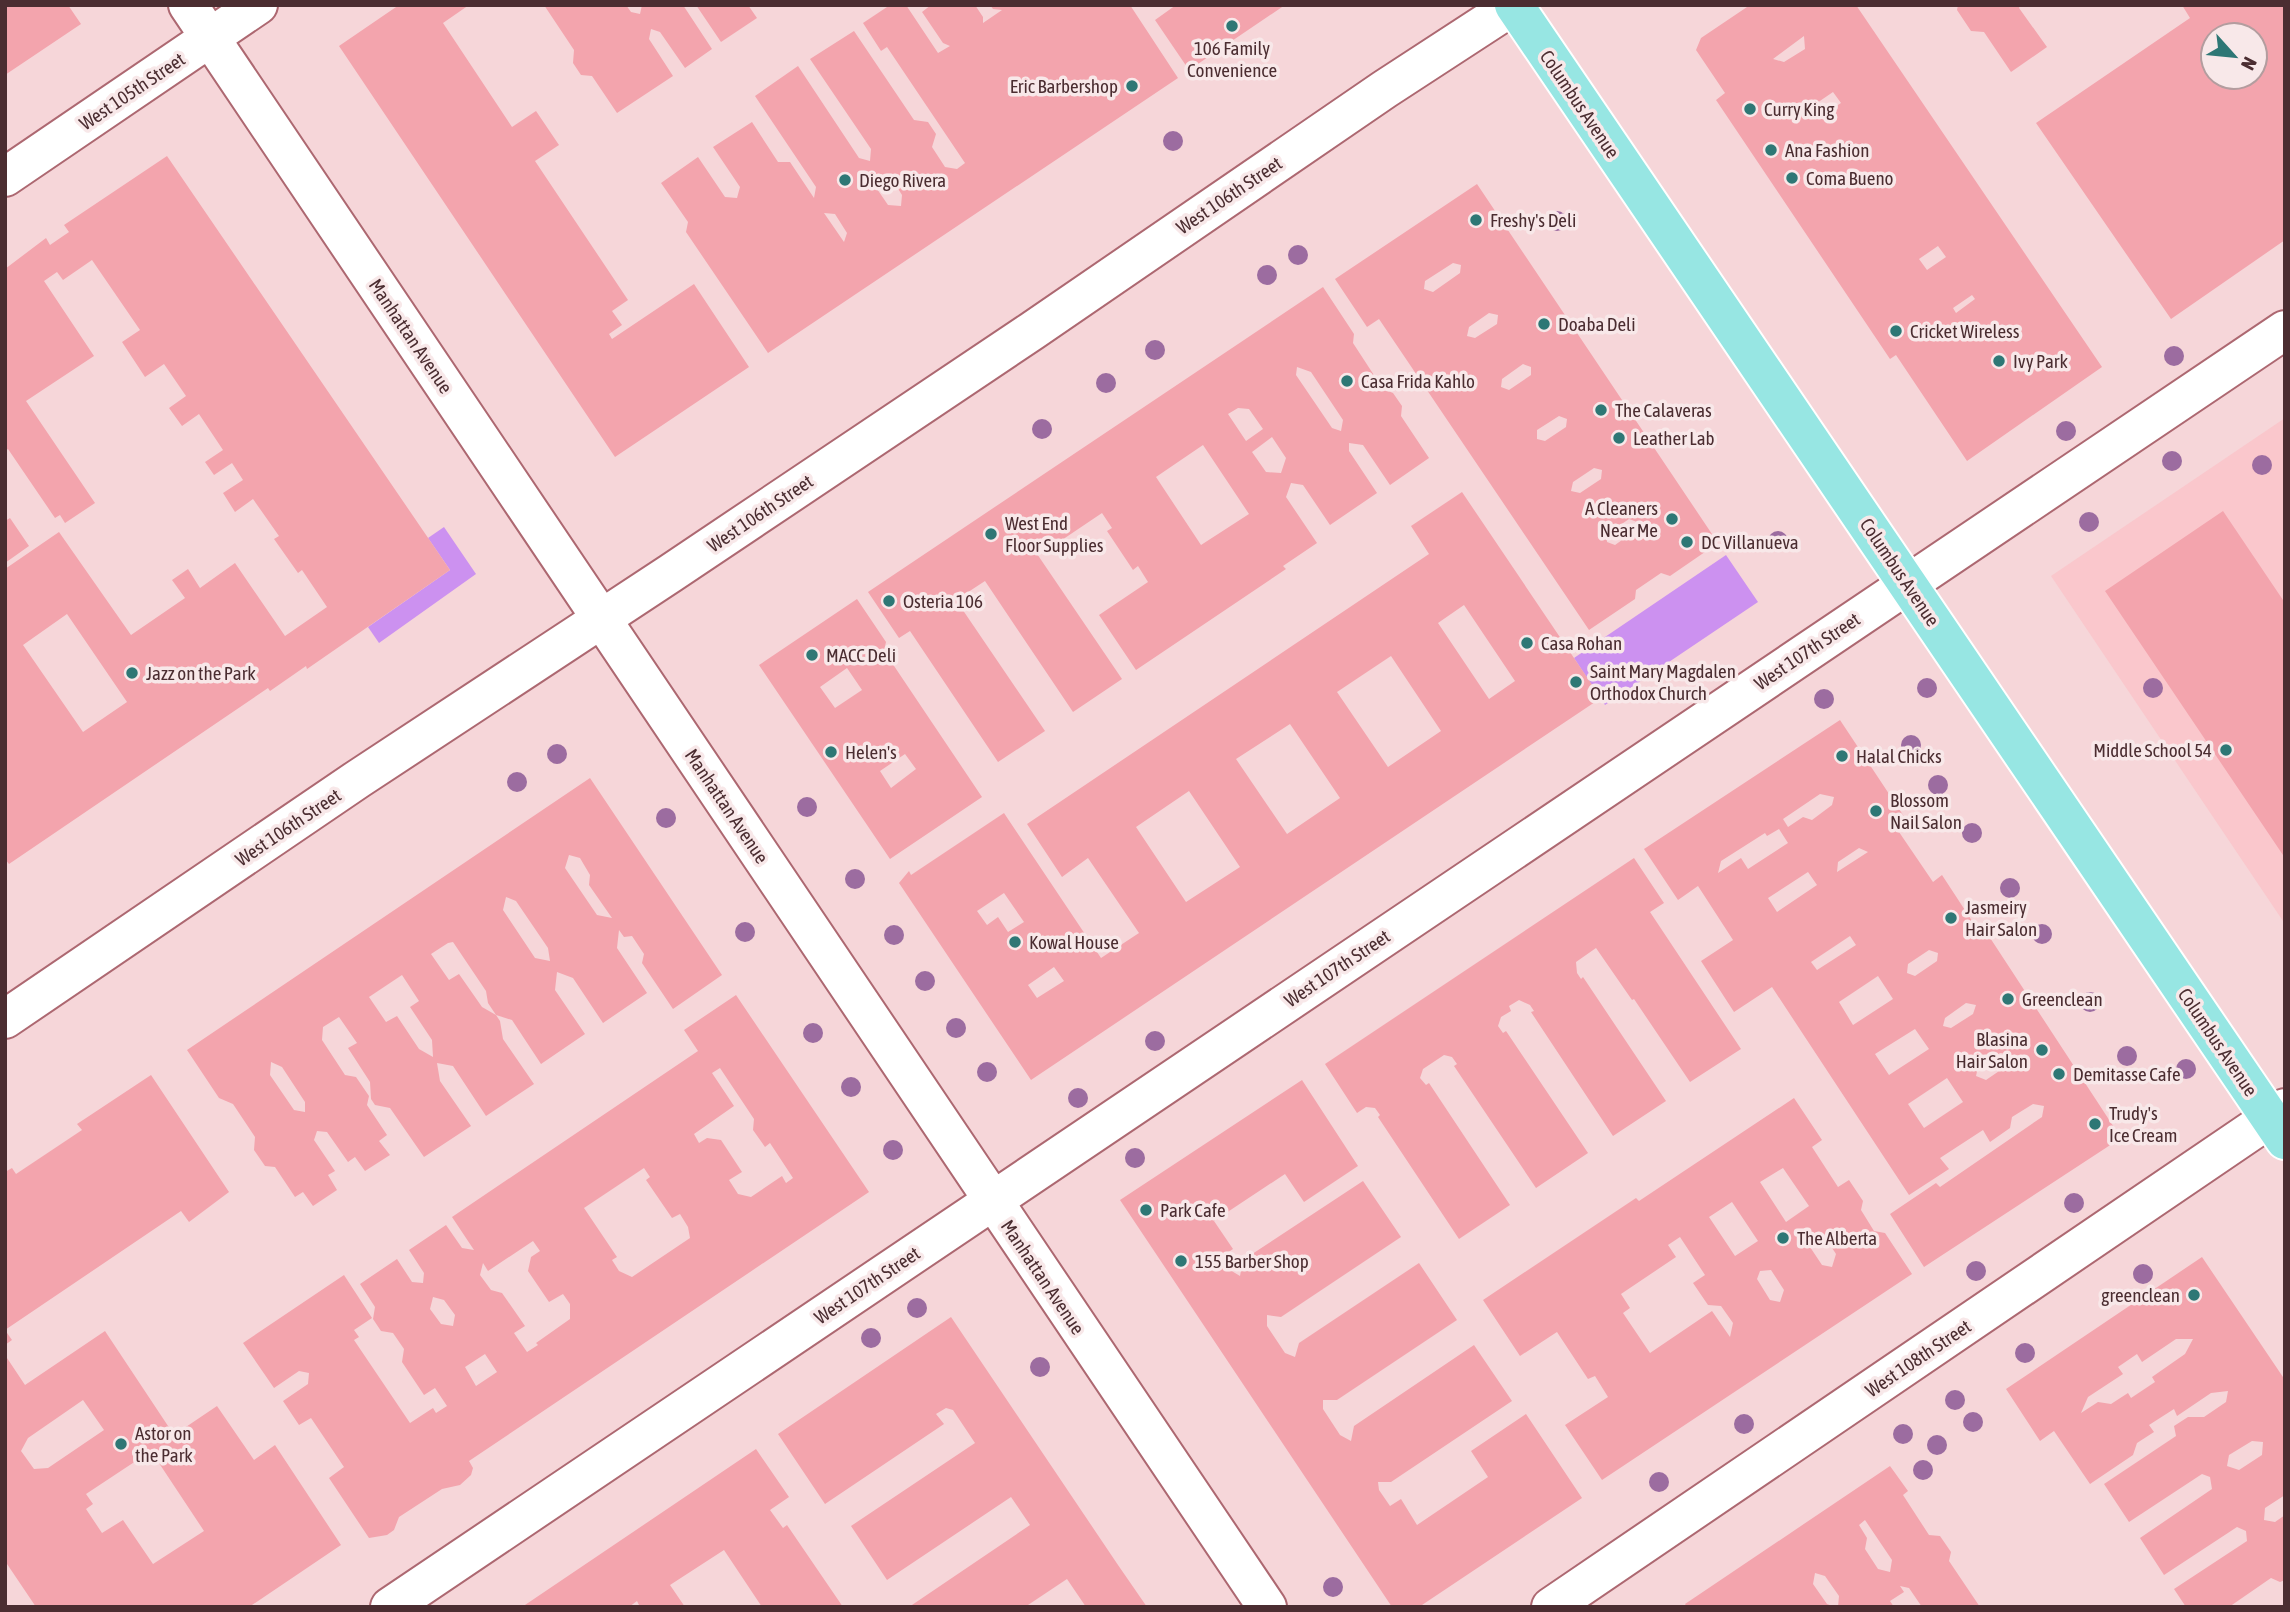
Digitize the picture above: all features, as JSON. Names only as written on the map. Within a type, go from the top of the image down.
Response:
[{"type":"main road","name":"Columbus Avenue","points":[[1514,5],[1908,584],[2280,1122]]},
{"type":"street","name":"Manhattan Avenue","points":[[188,5],[1267,1607]]},
{"type":"street","name":"West 105th Street","points":[[5,177],[258,5]]},
{"type":"street","name":"West 106th Street","points":[[5,1019],[358,779],[602,620],[1032,331],[1385,89],[1514,5]]},
{"type":"street","name":"West 107th Street","points":[[390,1607],[2285,330]]},
{"type":"street","name":"West 108th Street","points":[[1551,1607],[2280,1122]]},
{"type":"shaded area","name":"Middle School 54","points":[[2285,418],[2285,924],[2051,576]]},
{"type":"shaded area","points":[[444,527],[476,574],[379,643],[368,627],[450,570],[428,538]]},
{"type":"shaded area","points":[[1726,555],[1758,602],[1605,705],[1574,658]]},
{"type":"building","points":[[5,5],[68,5],[81,24],[5,75]]},
{"type":"building","points":[[399,5],[469,5],[443,23],[512,127],[536,111],[559,145],[535,161],[628,300],[612,311],[622,325],[609,334],[612,339],[694,284],[749,367],[615,457],[339,46]]},
{"type":"building","points":[[544,5],[626,5],[631,12],[640,14],[642,5],[683,5],[712,49],[685,68],[660,32],[651,29],[649,39],[673,76],[617,113],[592,76],[581,75],[573,63],[574,50]]},
{"type":"building","points":[[696,5],[748,5],[757,18],[721,42]]},
{"type":"building","points":[[890,5],[906,5],[938,53],[950,46],[943,43],[922,12],[931,5],[975,5],[983,17],[983,23],[1002,10],[993,9],[990,5],[1130,5],[1178,78],[768,353],[686,232],[688,222],[661,183],[698,157],[725,197],[737,198],[740,187],[713,147],[752,122],[778,162],[790,162],[814,198],[816,187],[755,96],[798,66],[859,158],[870,161],[871,149],[810,59],[854,31],[914,120],[928,122],[936,134],[932,147],[945,167],[957,169],[965,163],[887,47],[881,51],[863,23]],"holes":[[[880,174],[890,176],[902,195],[901,206],[888,205],[875,186]],[[824,213],[835,214],[847,233],[844,242]]]},
{"type":"building","points":[[1176,5],[1285,5],[1189,70],[1155,20]]},
{"type":"building","points":[[1750,5],[1856,5],[2102,367],[1967,461],[1896,355],[1890,359],[1716,100],[1725,93],[1696,50],[1701,38]],"holes":[[[1804,36],[1805,49],[1784,62],[1773,59]],[[1833,92],[1841,103],[1821,116],[1814,105]],[[1938,246],[1946,257],[1927,270],[1919,259]],[[1972,295],[1975,299],[1956,313],[1953,308]]]},
{"type":"building","points":[[1958,5],[2020,5],[2019,8],[2047,47],[2011,72],[1984,32],[1971,31],[1957,10]]},
{"type":"building","points":[[2182,5],[2285,5],[2285,240],[2171,319],[2036,123],[2190,18]]},
{"type":"building","points":[[167,156],[450,570],[307,669],[306,666],[270,691],[268,688],[9,864],[5,859],[5,569],[59,532],[131,635],[185,598],[172,580],[188,569],[200,588],[235,563],[285,636],[327,607],[302,570],[298,573],[274,539],[279,536],[253,499],[235,512],[223,493],[243,480],[232,463],[214,475],[205,462],[223,450],[199,414],[182,426],[169,408],[186,396],[164,364],[145,377],[122,342],[140,330],[92,260],[63,280],[57,272],[44,281],[94,356],[26,401],[95,503],[65,523],[60,515],[55,518],[8,449],[5,451],[5,269],[46,238],[50,245],[69,232],[64,225]],"holes":[[[67,614],[127,702],[83,732],[23,645]]]},
{"type":"building","points":[[1477,184],[1718,543],[1670,576],[1661,573],[1636,590],[1635,599],[1589,630],[1379,319],[1367,327],[1335,279]],"holes":[[[1453,263],[1461,265],[1460,273],[1433,292],[1424,289],[1425,281]],[[1489,313],[1498,315],[1497,324],[1475,338],[1467,336],[1469,327]],[[1523,364],[1531,367],[1531,375],[1509,390],[1501,387],[1502,379]],[[1559,416],[1567,419],[1566,427],[1545,441],[1537,439],[1537,430]],[[1594,468],[1602,470],[1601,479],[1580,493],[1571,491],[1573,482]],[[1629,519],[1637,522],[1636,530],[1615,545],[1607,542],[1607,534]]]},
{"type":"building","points":[[1323,287],[1354,334],[1353,343],[1383,389],[1393,393],[1402,406],[1401,416],[1429,458],[1390,485],[1363,445],[1349,443],[1349,451],[1377,493],[1330,525],[1303,485],[1291,483],[1286,497],[1317,543],[1283,566],[1286,569],[1136,670],[1099,615],[1148,582],[1138,566],[1133,570],[1107,531],[1112,528],[1102,513],[1053,546],[1047,539],[1033,548],[1122,679],[1073,712],[985,581],[956,600],[1045,731],[998,762],[910,631],[899,638],[868,592]],"holes":[[[1297,367],[1311,372],[1343,420],[1341,431],[1332,428],[1296,375]],[[1238,408],[1249,409],[1263,429],[1246,441],[1228,414]],[[1272,437],[1286,458],[1281,473],[1266,472],[1252,452]],[[1203,445],[1249,514],[1201,545],[1156,477]]]},
{"type":"building","points":[[1462,492],[1601,698],[1031,1080],[899,883],[909,871],[911,875],[1004,813],[1101,958],[1139,933],[1088,858],[1062,877],[1027,824],[1429,554],[1411,526]],"holes":[[[1464,605],[1515,681],[1489,699],[1438,623]],[[1391,656],[1441,731],[1388,767],[1337,692]],[[1290,724],[1340,798],[1287,834],[1236,759]],[[1189,791],[1240,867],[1186,902],[1136,827]],[[1004,893],[1024,922],[1008,932],[998,917],[987,925],[977,911]],[[1054,967],[1064,981],[1037,998],[1028,985]]]},
{"type":"building","points":[[2223,511],[2285,603],[2285,858],[2105,591]]},
{"type":"building","points":[[10,518],[29,546],[5,563],[5,521]]},
{"type":"building","points":[[857,599],[886,642],[884,651],[982,797],[890,859],[759,665]],"holes":[[[847,668],[862,690],[835,708],[820,687]],[[905,754],[916,769],[891,788],[880,771]]]},
{"type":"building","points":[[1840,720],[1909,824],[1899,832],[1933,882],[1942,875],[1976,927],[1981,924],[2121,1138],[1924,1267],[1890,1214],[1936,1183],[1940,1187],[2042,1117],[2044,1106],[2033,1104],[2012,1117],[2010,1128],[1990,1142],[1983,1130],[1940,1158],[1949,1169],[1909,1195],[1772,987],[1734,1012],[1701,961],[1733,940],[1698,886],[1678,900],[1644,849]],"holes":[[[1820,794],[1834,797],[1832,805],[1812,820],[1803,817],[1788,827],[1783,819]],[[1779,829],[1788,843],[1748,869],[1741,858],[1718,873],[1721,861],[1765,833],[1767,836]],[[1859,848],[1868,852],[1837,872],[1838,862]],[[1808,872],[1817,885],[1777,912],[1768,898]],[[1850,936],[1856,945],[1817,970],[1811,962]],[[1929,950],[1938,953],[1937,961],[1915,976],[1907,973],[1908,964]],[[1878,976],[1893,999],[1853,1025],[1839,1002]],[[1966,1003],[1976,1005],[1973,1014],[1951,1028],[1943,1026],[1945,1018]],[[1915,1029],[1929,1049],[1889,1075],[1875,1054]],[[2000,1053],[2010,1054],[2008,1065],[1986,1080],[1976,1076],[1978,1067]],[[1947,1078],[1963,1102],[1924,1128],[1908,1104]]]},
{"type":"building","points":[[590,778],[722,975],[673,1009],[642,963],[644,954],[632,936],[624,937],[619,930],[617,948],[647,993],[603,1023],[573,978],[557,972],[555,990],[585,1034],[541,1064],[512,1020],[496,1015],[500,1021],[503,1039],[534,1084],[486,1116],[453,1066],[437,1063],[440,1081],[471,1126],[424,1157],[390,1108],[375,1105],[371,1099],[370,1082],[348,1048],[357,1043],[339,1017],[323,1027],[322,1040],[345,1075],[356,1077],[369,1096],[367,1105],[387,1135],[379,1141],[390,1155],[365,1171],[355,1157],[348,1162],[327,1132],[317,1131],[314,1140],[335,1171],[328,1175],[337,1190],[313,1206],[303,1192],[295,1197],[275,1167],[265,1166],[254,1150],[255,1137],[233,1104],[219,1098],[187,1050]],"holes":[[[569,855],[580,858],[590,875],[589,885],[612,918],[597,915],[565,868]],[[506,897],[516,901],[548,948],[550,961],[535,958],[503,910]],[[453,942],[486,991],[488,1003],[496,1015],[482,1007],[459,974],[449,980],[431,954]],[[402,975],[419,1001],[410,1007],[432,1040],[433,1057],[419,1049],[397,1016],[386,1022],[369,997]],[[271,1062],[282,1067],[305,1102],[305,1112],[294,1110],[270,1075]]]},
{"type":"building","points":[[1634,858],[1664,903],[1650,912],[1741,1049],[1690,1082],[1596,948],[1576,962],[1577,973],[1581,979],[1583,977],[1666,1101],[1613,1136],[1531,1012],[1534,1011],[1530,1005],[1519,1000],[1509,1006],[1511,1011],[1501,1017],[1498,1026],[1503,1033],[1506,1031],[1588,1153],[1536,1188],[1454,1066],[1457,1064],[1452,1057],[1444,1055],[1423,1069],[1420,1078],[1426,1085],[1429,1083],[1510,1205],[1459,1239],[1378,1117],[1380,1115],[1375,1108],[1366,1107],[1357,1113],[1325,1064]]},
{"type":"building","points":[[736,995],[869,1192],[469,1461],[473,1468],[471,1475],[460,1485],[442,1489],[399,1517],[394,1530],[387,1535],[369,1538],[329,1478],[344,1467],[311,1418],[299,1425],[283,1401],[308,1384],[309,1373],[299,1371],[274,1388],[243,1343],[344,1275],[372,1318],[354,1330],[359,1337],[354,1340],[410,1423],[433,1408],[436,1413],[447,1406],[435,1388],[424,1395],[402,1362],[404,1349],[393,1333],[381,1331],[373,1319],[375,1307],[360,1284],[397,1259],[412,1282],[423,1283],[424,1273],[409,1250],[446,1225],[462,1248],[474,1250],[452,1217],[698,1051],[684,1030]],"holes":[[[720,1068],[754,1119],[753,1130],[765,1147],[770,1143],[793,1178],[786,1183],[782,1176],[751,1197],[738,1194],[729,1180],[742,1172],[721,1140],[707,1138],[699,1143],[694,1134],[734,1106],[712,1073]],[[644,1168],[650,1177],[646,1180],[672,1218],[680,1214],[688,1227],[690,1238],[632,1277],[619,1271],[612,1260],[617,1257],[584,1208]],[[533,1241],[540,1251],[531,1257],[528,1271],[549,1302],[563,1294],[570,1304],[570,1319],[527,1352],[514,1333],[525,1326],[502,1293],[491,1290],[480,1275],[483,1263],[488,1271]],[[433,1297],[444,1300],[455,1315],[453,1326],[441,1324],[430,1309]],[[485,1354],[497,1372],[476,1386],[465,1367]]]},
{"type":"building","points":[[151,1075],[229,1192],[189,1222],[181,1211],[5,1330],[5,1172],[12,1168],[16,1174],[82,1130],[77,1124]]},
{"type":"building","points":[[1302,1080],[1358,1166],[1304,1202],[1285,1174],[1214,1221],[1233,1249],[1221,1257],[1230,1270],[1240,1276],[1243,1260],[1363,1181],[1401,1237],[1281,1317],[1267,1315],[1267,1326],[1285,1353],[1295,1357],[1299,1343],[1419,1263],[1457,1320],[1337,1400],[1323,1400],[1323,1409],[1340,1435],[1351,1441],[1354,1426],[1474,1345],[1512,1401],[1391,1482],[1378,1482],[1379,1490],[1390,1506],[1401,1499],[1417,1525],[1488,1477],[1471,1451],[1526,1414],[1582,1498],[1419,1607],[1392,1607],[1120,1200]]},
{"type":"building","points":[[1794,1098],[1822,1140],[1812,1147],[1838,1187],[1849,1180],[1863,1201],[1861,1210],[1874,1231],[1885,1233],[1912,1274],[1602,1480],[1565,1425],[1608,1397],[1595,1376],[1588,1379],[1557,1332],[1520,1356],[1483,1300],[1636,1198],[1639,1201]],"holes":[[[1783,1168],[1809,1206],[1786,1222],[1760,1182]],[[1732,1202],[1758,1241],[1735,1256],[1709,1217]],[[1823,1234],[1836,1254],[1832,1267],[1822,1265],[1808,1244],[1811,1235]],[[1680,1237],[1705,1275],[1693,1283],[1708,1305],[1721,1306],[1733,1323],[1730,1337],[1712,1311],[1650,1353],[1623,1313],[1630,1308],[1621,1294],[1676,1257],[1668,1245]],[[1771,1270],[1784,1290],[1780,1302],[1770,1300],[1757,1279],[1760,1271]]]},
{"type":"building","points":[[2202,1257],[2285,1380],[2285,1495],[2265,1508],[2264,1520],[2275,1522],[2285,1515],[2285,1580],[2280,1582],[2271,1578],[2229,1607],[2186,1607],[2174,1589],[2247,1541],[2246,1531],[2237,1527],[2164,1575],[2140,1538],[2212,1489],[2210,1477],[2202,1474],[2129,1522],[2104,1484],[2176,1436],[2174,1426],[2188,1417],[2204,1417],[2226,1402],[2228,1391],[2211,1393],[2177,1416],[2174,1409],[2149,1425],[2154,1432],[2137,1443],[2133,1455],[2090,1484],[2054,1431],[2040,1441],[2006,1389]],"holes":[[[2176,1339],[2193,1339],[2185,1354],[2152,1377],[2155,1382],[2131,1398],[2128,1393],[2111,1404],[2098,1402],[2081,1413],[2088,1397],[2123,1374],[2118,1367],[2137,1354],[2142,1362]],[[2252,1441],[2263,1442],[2262,1455],[2239,1470],[2227,1466],[2229,1455]]]},
{"type":"building","points":[[951,1317],[1147,1607],[1086,1607],[1067,1579],[1025,1607],[909,1607],[1030,1525],[1011,1497],[887,1580],[851,1526],[975,1443],[953,1410],[946,1408],[936,1414],[944,1424],[825,1504],[778,1434]]},
{"type":"building","points":[[5,1330],[12,1340],[5,1345]]},
{"type":"building","points":[[105,1331],[174,1435],[217,1406],[254,1460],[275,1445],[341,1545],[249,1607],[36,1607],[5,1561],[5,1355],[25,1385]],"holes":[[[83,1400],[104,1430],[48,1468],[34,1469],[21,1451],[28,1438]],[[151,1451],[204,1531],[153,1564],[123,1520],[102,1533],[86,1509],[93,1504],[86,1494]]]},
{"type":"building","points":[[756,1449],[789,1497],[770,1510],[783,1528],[787,1525],[843,1607],[762,1607],[724,1550],[670,1585],[685,1607],[640,1607],[637,1601],[629,1607],[522,1607]]},
{"type":"building","points":[[1890,1466],[1908,1491],[1903,1495],[1929,1535],[1940,1536],[1951,1552],[1949,1561],[1980,1607],[1922,1607],[1909,1588],[1900,1586],[1904,1592],[1890,1601],[1894,1607],[1838,1607],[1839,1596],[1825,1576],[1815,1573],[1813,1584],[1827,1604],[1835,1607],[1687,1607],[1685,1604]],"holes":[[[1865,1520],[1892,1560],[1890,1572],[1878,1569],[1865,1549],[1867,1538],[1859,1525]]]},
{"type":"place","name":"106 Family Convenience","points":[[1232,26]]},
{"type":"place","name":"Eric Barbershop","points":[[1132,86]]},
{"type":"place","name":"Curry King","points":[[1750,109]]},
{"type":"place","name":"Ana Fashion","points":[[1771,150]]},
{"type":"place","name":"Coma Bueno","points":[[1792,178]]},
{"type":"place","name":"Diego Rivera","points":[[845,180]]},
{"type":"place","name":"Freshy's Deli","points":[[1476,220]]},
{"type":"place","name":"Doaba Deli","points":[[1544,324]]},
{"type":"place","name":"Cricket Wireless","points":[[1896,331]]},
{"type":"place","name":"Ivy Park","points":[[1999,361]]},
{"type":"place","name":"Casa Frida Kahlo","points":[[1347,381]]},
{"type":"place","name":"The Calaveras","points":[[1601,410]]},
{"type":"place","name":"Leather Lab","points":[[1619,438]]},
{"type":"place","name":"A Cleaners Near Me","points":[[1672,519]]},
{"type":"place","name":"West End Floor Supplies","points":[[991,534]]},
{"type":"place","name":"DC Villanueva","points":[[1687,542]]},
{"type":"place","name":"Osteria 106","points":[[889,601]]},
{"type":"place","name":"Casa Rohan","points":[[1527,643]]},
{"type":"place","name":"MACC Deli","points":[[812,655]]},
{"type":"place","name":"Jazz on the Park","points":[[132,673]]},
{"type":"place","name":"Saint Mary Magdalen Orthodox Church","points":[[1576,682]]},
{"type":"place","name":"Middle School 54","points":[[2226,750]]},
{"type":"place","name":"Helen's","points":[[831,752]]},
{"type":"place","name":"Halal Chicks","points":[[1842,756]]},
{"type":"place","name":"Blossom Nail Salon","points":[[1876,811]]},
{"type":"place","name":"Jasmeiry Hair Salon","points":[[1951,918]]},
{"type":"place","name":"Kowal House","points":[[1015,942]]},
{"type":"place","name":"Greenclean","points":[[2008,999]]},
{"type":"place","name":"Blasina Hair Salon","points":[[2042,1050]]},
{"type":"place","name":"Demitasse Cafe","points":[[2059,1074]]},
{"type":"place","name":"Trudy's Ice Cream","points":[[2095,1124]]},
{"type":"place","name":"Park Cafe","points":[[1146,1210]]},
{"type":"place","name":"The Alberta","points":[[1783,1238]]},
{"type":"place","name":"155 Barber Shop","points":[[1181,1261]]},
{"type":"place","name":"greenclean","points":[[2194,1295]]},
{"type":"place","name":"Astor on the Park","points":[[121,1444]]}]
